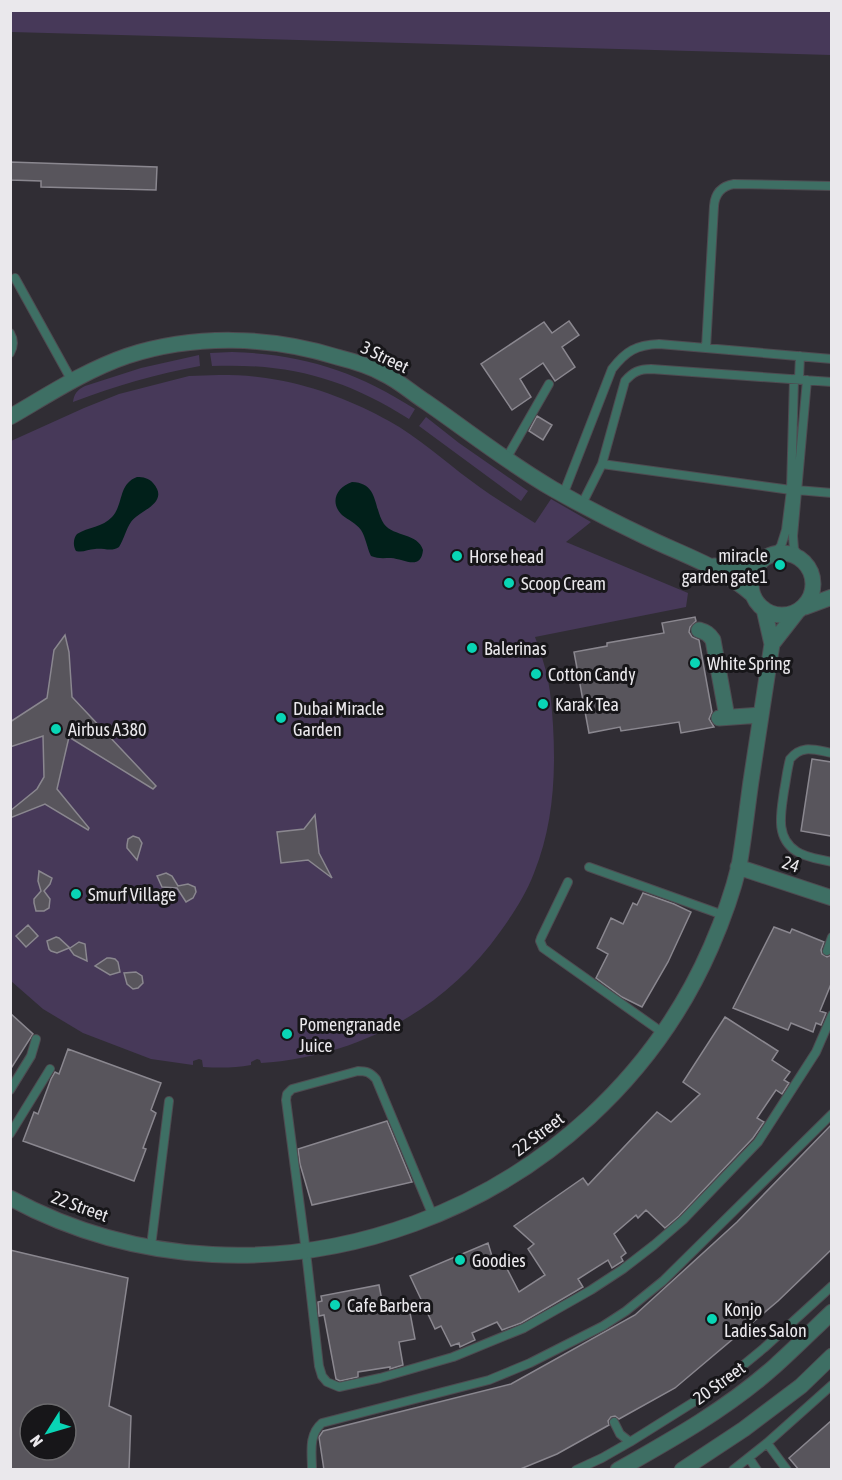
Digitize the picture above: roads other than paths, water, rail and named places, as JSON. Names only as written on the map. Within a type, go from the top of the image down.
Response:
[{"type":"street","name":"3 Street","points":[[10,417],[72,381],[109,363],[148,350],[223,340],[256,341],[322,352],[385,374],[506,459],[563,495],[646,537],[711,566],[738,582],[753,595]]},
{"type":"street","points":[[801,609],[810,598],[813,589],[813,579],[806,565],[801,560],[787,554],[766,559],[755,570],[752,578],[753,595],[764,609],[780,615],[789,615],[831,597]]},
{"type":"street","name":"3 Street","points":[[711,566],[731,568],[766,559]]},
{"type":"street","points":[[813,579],[831,590]]},
{"type":"street","name":"22 Street","points":[[10,1198],[49,1217],[79,1228],[151,1247],[232,1256],[306,1252],[400,1228],[467,1201],[530,1165],[559,1144],[613,1095],[642,1061],[663,1033],[712,946],[738,867],[772,644],[764,609]]},
{"type":"street","name":"22 Street","points":[[772,644],[801,609]]},
{"type":"street","points":[[699,630],[705,632],[713,640],[722,718],[761,715]]},
{"type":"street","name":"24","points":[[738,867],[831,898]]},
{"type":"street","name":"20 Street","points":[[618,1470],[669,1442],[723,1406],[774,1367],[831,1312]]},
{"type":"street","points":[[682,1470],[744,1429],[801,1386],[831,1356]]},
{"type":"lane","points":[[706,348],[714,206],[717,193],[728,185],[734,184],[831,186]]},
{"type":"lane","points":[[15,278],[72,381]]},
{"type":"lane","points":[[10,333],[14,340],[10,353]]},
{"type":"lane","points":[[563,495],[612,369],[632,350],[645,345],[666,344],[831,359]]},
{"type":"lane","points":[[800,356],[793,542],[801,560]]},
{"type":"lane","points":[[582,504],[602,464],[625,381],[641,369],[831,382]]},
{"type":"lane","points":[[766,559],[781,546],[794,490],[800,379]]},
{"type":"lane","points":[[506,459],[549,384]]},
{"type":"lane","points":[[602,464],[831,493]]},
{"type":"lane","points":[[831,753],[808,748],[801,750],[790,759],[780,816],[783,836],[796,851],[805,856],[831,862]]},
{"type":"lane","points":[[589,867],[723,915]]},
{"type":"lane","points":[[568,882],[541,938],[543,948],[663,1033]]},
{"type":"lane","points":[[826,951],[831,937]]},
{"type":"lane","points":[[433,1215],[376,1079],[371,1074],[358,1071],[292,1089],[287,1094],[319,1366],[327,1382],[339,1387],[380,1378],[453,1357],[524,1328],[591,1290],[654,1245],[683,1220],[758,1142],[816,1052],[831,1015]]},
{"type":"lane","points":[[10,1090],[31,1056],[36,1039]]},
{"type":"lane","points":[[10,1134],[50,1069]]},
{"type":"lane","points":[[151,1247],[169,1101]]},
{"type":"lane","points":[[312,1470],[312,1440],[316,1427],[321,1423],[489,1380],[520,1368],[579,1339],[626,1311],[663,1281],[831,1114]]},
{"type":"lane","points":[[576,1470],[630,1442],[713,1389],[764,1348],[831,1286]]},
{"type":"lane","points":[[733,1470],[767,1443],[831,1385]]},
{"type":"lane","points":[[614,1422],[620,1434],[630,1442]]},
{"type":"lane","points":[[767,1443],[787,1470]]},
{"type":"lane","points":[[749,1458],[757,1470]]},
{"type":"place","name":"Horse head","points":[[457,556]]},
{"type":"place","name":"miracle garden gate1","points":[[780,565]]},
{"type":"place","name":"Scoop Cream","points":[[509,583]]},
{"type":"place","name":"Balerinas","points":[[472,648]]},
{"type":"place","name":"White Spring","points":[[695,663]]},
{"type":"place","name":"Cotton Candy","points":[[536,674]]},
{"type":"place","name":"Karak Tea","points":[[543,704]]},
{"type":"place","name":"Dubai Miracle Garden","points":[[281,718]]},
{"type":"place","name":"Airbus A380","points":[[56,729]]},
{"type":"place","name":"Smurf Village","points":[[76,894]]},
{"type":"place","name":"Pomengranade Juice","points":[[287,1034]]},
{"type":"place","name":"Goodies","points":[[460,1260]]},
{"type":"place","name":"Cafe Barbera","points":[[335,1305]]},
{"type":"place","name":"Konjo Ladies Salon","points":[[712,1319]]}]
